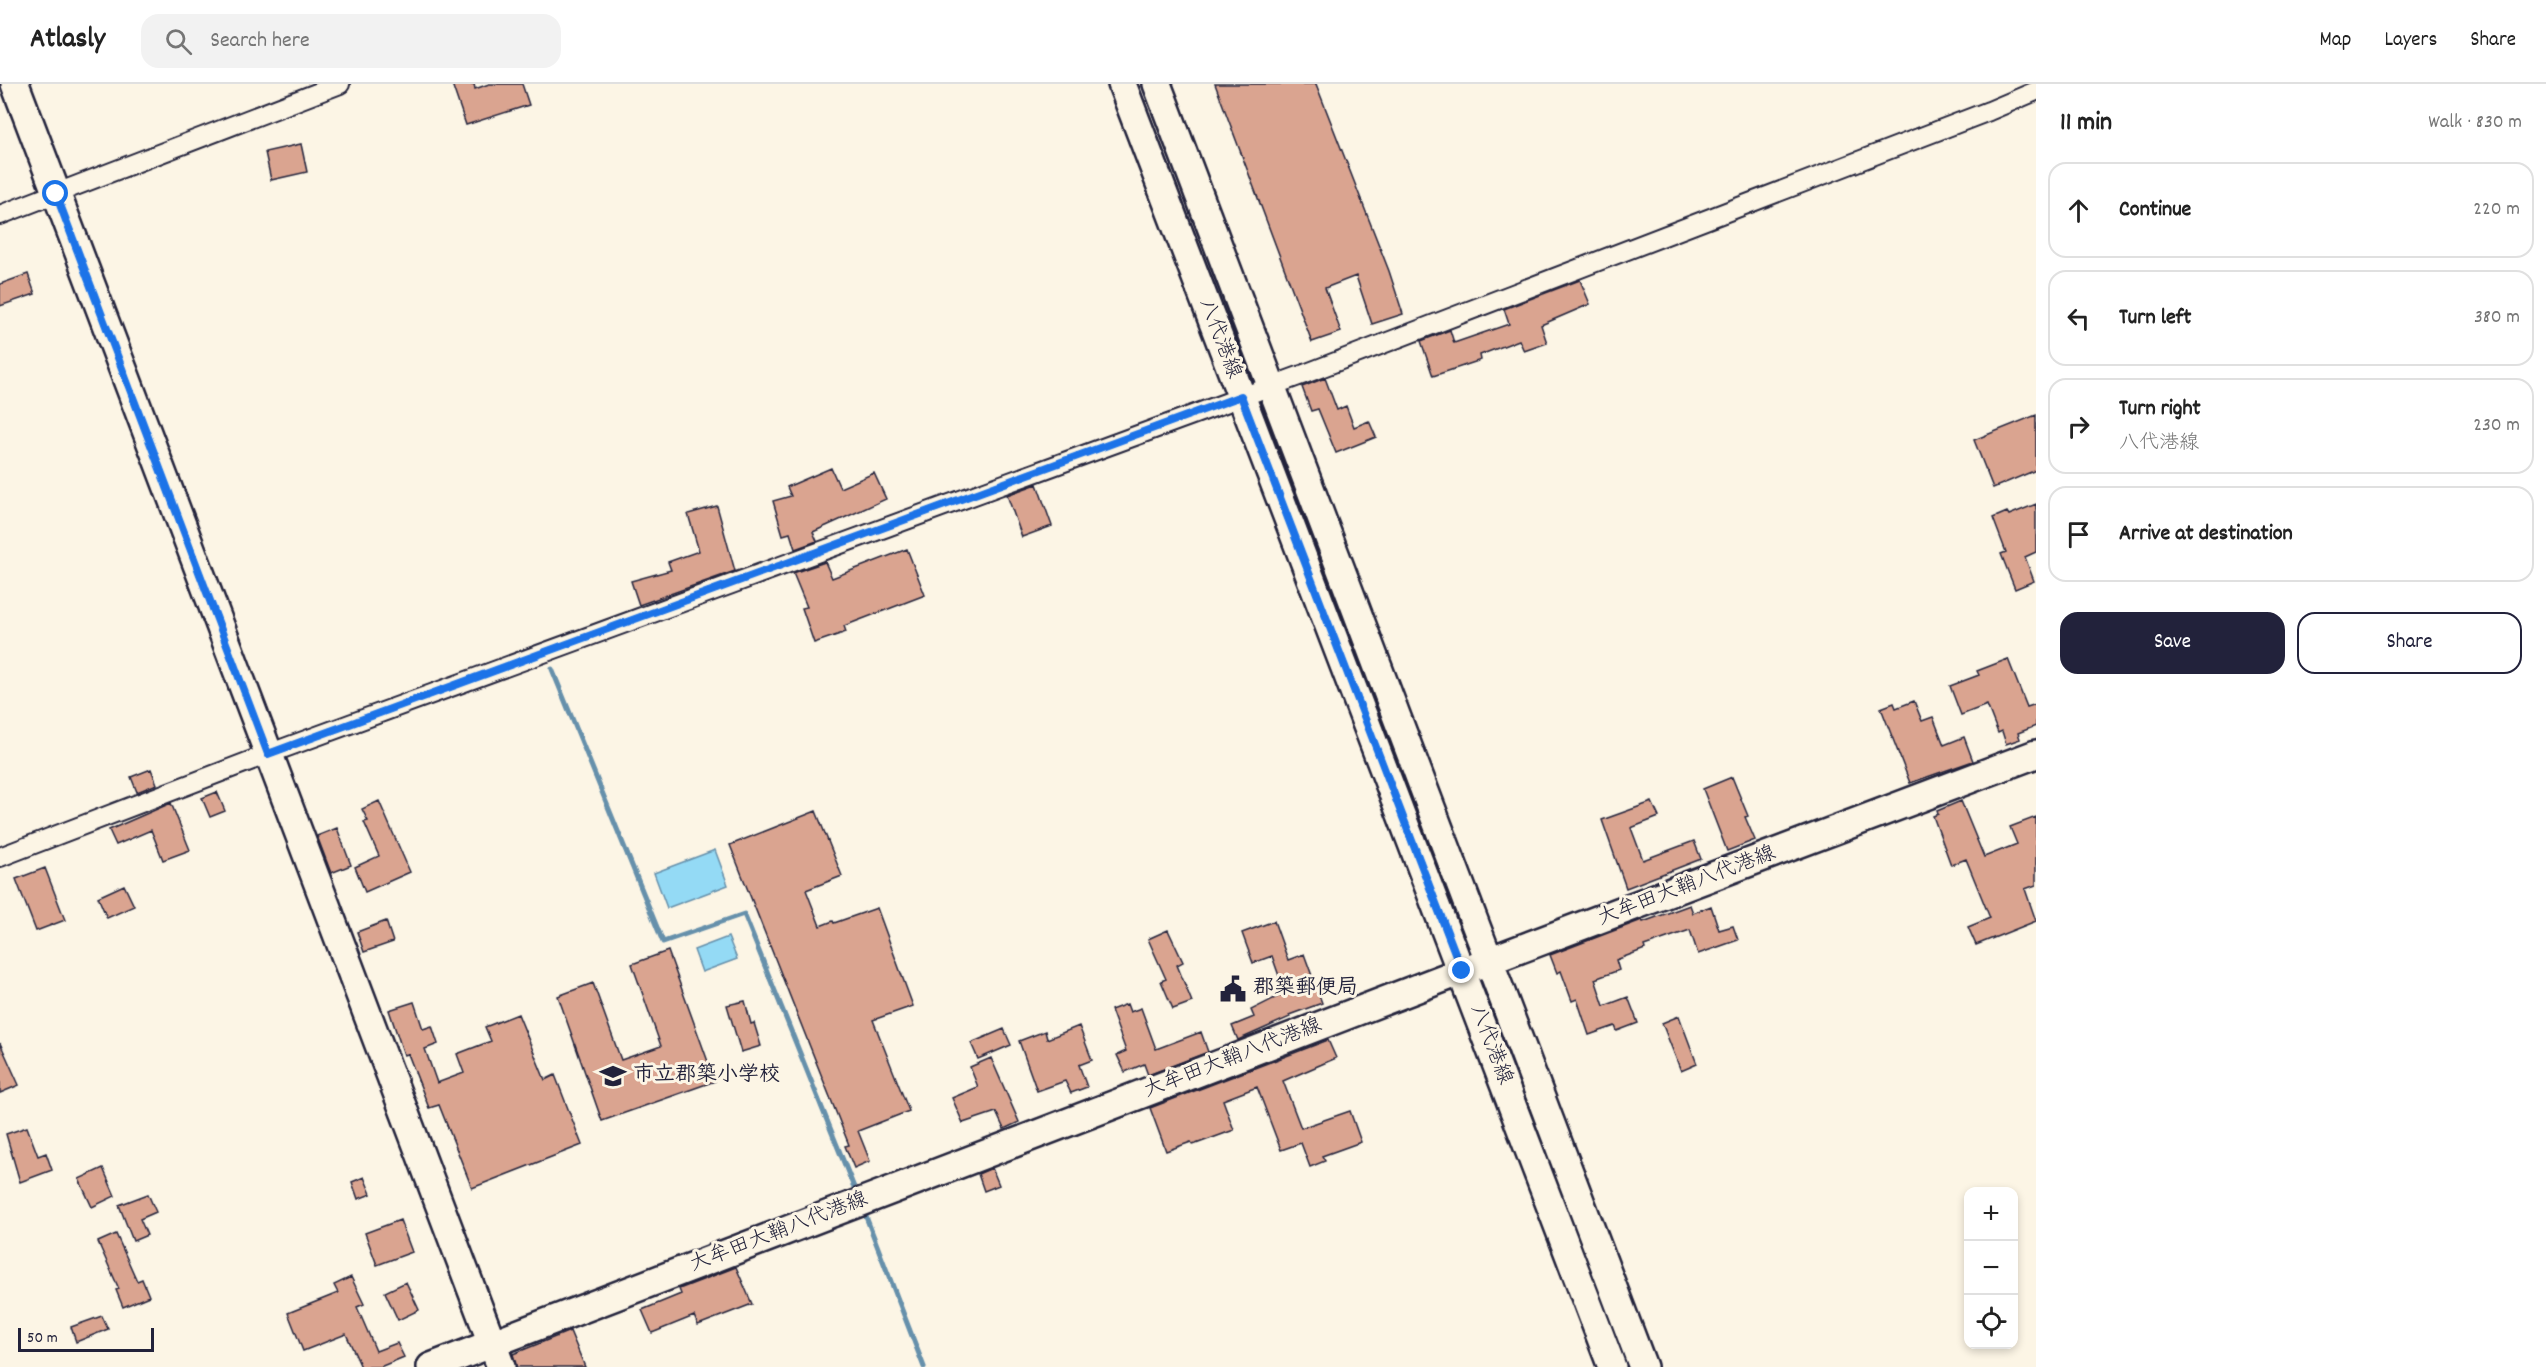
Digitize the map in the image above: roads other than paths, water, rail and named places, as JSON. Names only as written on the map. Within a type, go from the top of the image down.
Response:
[{"type":"main road","points":[[15,84],[496,1355]]},
{"type":"main road","name":"八代港線","points":[[1122,84],[1612,1367]]},
{"type":"main road","name":"八代港線","points":[[1157,84],[1643,1367]]},
{"type":"main road","name":"大牟田大鞘八代港線","points":[[431,1367],[496,1355],[1462,971],[2036,754]]},
{"type":"street","points":[[0,215],[340,84]]},
{"type":"street","points":[[0,857],[268,754],[1271,385],[1967,120],[2036,91]]},
{"type":"water","points":[[715,850],[728,885],[667,908],[654,873]]},
{"type":"water","points":[[728,937],[737,959],[702,972],[694,950]]},
{"type":"waterway","points":[[552,669],[663,942],[744,914],[857,1195]]},
{"type":"waterway","points":[[863,1209],[924,1367]]},
{"type":"place","name":"郡築郵便局","points":[[1233,989]]},
{"type":"place","name":"市立郡築小学校","points":[[613,1076]]}]
